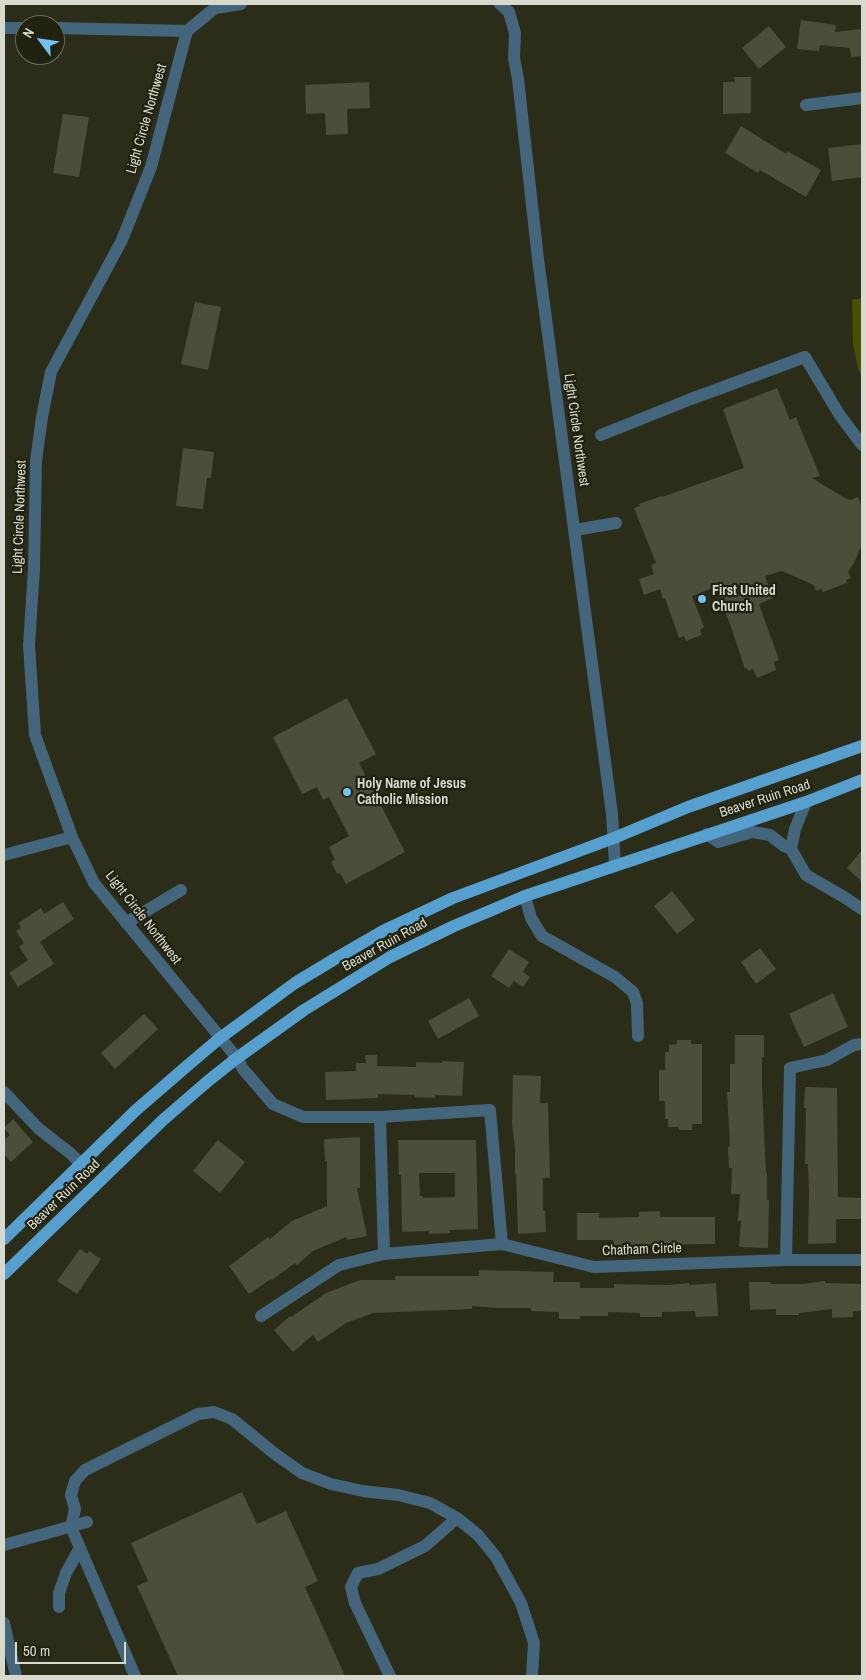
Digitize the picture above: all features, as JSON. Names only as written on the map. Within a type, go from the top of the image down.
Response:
[{"type":"main road","name":"Beaver Ruin Road","points":[[4,1239],[136,1111],[220,1038],[295,983],[383,931],[453,898],[614,838],[688,807],[862,746]]},
{"type":"main road","name":"Beaver Ruin Road","points":[[4,1274],[163,1120],[236,1058],[304,1010],[390,957],[454,926],[525,896],[806,802],[862,780]]},
{"type":"street","points":[[65,28],[187,31],[215,8],[241,4]]},
{"type":"street","name":"Light Circle Northwest","points":[[500,4],[509,12],[515,33],[514,58],[538,259],[614,838],[614,865]]},
{"type":"street","name":"Light Circle Northwest","points":[[187,31],[151,167],[122,240],[51,372],[36,460],[34,569],[29,644],[35,735],[72,837],[94,883],[236,1058]]},
{"type":"street","points":[[806,105],[862,98]]},
{"type":"street","points":[[601,435],[691,398],[805,357],[840,414],[862,445]]},
{"type":"street","points":[[574,530],[616,524]]},
{"type":"street","points":[[791,849],[795,829],[806,802]]},
{"type":"street","points":[[707,834],[718,842],[752,832],[770,835],[791,849],[806,875],[844,896],[862,909]]},
{"type":"street","points":[[4,854],[72,837]]},
{"type":"street","points":[[126,923],[181,890]]},
{"type":"street","points":[[525,896],[531,918],[542,936],[615,977],[632,992],[637,1003],[638,1036]]},
{"type":"street","points":[[786,1260],[790,1068],[828,1060],[854,1045],[862,1044]]},
{"type":"street","points":[[236,1058],[273,1104],[303,1117],[380,1117],[490,1110],[502,1244]]},
{"type":"street","points":[[4,1092],[39,1129],[81,1164]]},
{"type":"street","points":[[380,1117],[384,1254]]},
{"type":"street","name":"Chatham Circle","points":[[261,1316],[339,1265],[384,1254],[502,1244],[594,1267],[786,1260],[862,1260]]},
{"type":"street","points":[[135,1676],[71,1528],[75,1509],[71,1495],[75,1480],[85,1470],[198,1414],[214,1412],[232,1419],[302,1473],[330,1484],[363,1491],[398,1495],[430,1503],[457,1518],[478,1535],[496,1557],[520,1603],[534,1643],[532,1676]]},
{"type":"street","points":[[390,1676],[355,1604],[351,1587],[358,1573],[378,1569],[425,1546],[457,1518]]},
{"type":"street","points":[[4,1545],[71,1528],[87,1522]]},
{"type":"street","points":[[59,1607],[59,1593],[66,1573],[80,1548]]},
{"type":"street","points":[[4,1623],[16,1676]]},
{"type":"shaded area","points":[[862,298],[862,378],[853,344],[852,300]]},
{"type":"building","points":[[801,20],[836,25],[835,32],[862,29],[862,56],[851,57],[850,48],[820,45],[819,51],[797,49]]},
{"type":"building","points":[[769,26],[786,47],[759,69],[742,48]]},
{"type":"building","points":[[734,77],[751,77],[751,113],[723,114],[723,82],[735,82]]},
{"type":"building","points":[[369,82],[370,108],[347,109],[348,134],[326,135],[325,113],[306,114],[305,85]]},
{"type":"building","points":[[63,114],[89,117],[79,177],[53,173]]},
{"type":"building","points":[[741,126],[786,154],[787,151],[821,170],[806,197],[760,170],[758,173],[725,153]]},
{"type":"building","points":[[861,144],[862,177],[832,181],[828,148]]},
{"type":"building","points":[[195,302],[221,307],[208,370],[181,364]]},
{"type":"building","points":[[777,388],[790,420],[796,417],[820,476],[812,478],[845,498],[850,500],[858,497],[862,508],[862,544],[848,572],[851,578],[846,580],[847,583],[823,592],[821,589],[816,591],[814,585],[782,571],[765,576],[773,598],[759,604],[779,660],[774,662],[776,670],[757,678],[753,669],[748,671],[747,668],[745,669],[715,587],[692,596],[704,627],[700,630],[702,635],[686,641],[684,636],[679,638],[660,589],[644,595],[639,579],[654,574],[651,565],[656,563],[634,508],[640,506],[639,504],[744,468],[723,409]]},
{"type":"building","points":[[183,448],[214,452],[211,478],[207,478],[203,509],[176,506]]},
{"type":"building","name":"Holy Name of Jesus Catholic Mission","points":[[347,698],[376,754],[359,763],[405,852],[346,884],[340,873],[337,874],[331,862],[335,860],[329,847],[349,836],[329,797],[323,800],[317,787],[302,794],[273,737]]},
{"type":"building","points":[[862,850],[862,882],[847,868]]},
{"type":"building","points":[[672,891],[695,920],[677,934],[654,906]]},
{"type":"building","points":[[63,902],[74,919],[40,942],[54,964],[18,987],[9,973],[28,960],[19,947],[24,943],[16,931],[21,928],[18,923],[41,908],[44,914]]},
{"type":"building","points":[[760,948],[776,969],[756,984],[741,962]]},
{"type":"building","points":[[509,949],[529,962],[523,972],[530,977],[523,987],[514,981],[509,988],[491,976]]},
{"type":"building","points":[[833,993],[848,1027],[804,1047],[789,1014]]},
{"type":"building","points":[[469,998],[479,1016],[438,1039],[428,1021]]},
{"type":"building","points":[[144,1014],[158,1029],[115,1069],[101,1053]]},
{"type":"building","points":[[735,1035],[764,1035],[762,1085],[767,1200],[769,1200],[768,1248],[739,1247],[741,1221],[738,1221],[740,1194],[731,1194],[732,1168],[729,1168],[728,1147],[730,1146],[727,1092],[730,1092],[730,1064],[735,1064]]},
{"type":"building","points":[[677,1040],[691,1040],[691,1044],[702,1044],[702,1124],[692,1124],[692,1130],[679,1130],[679,1127],[668,1127],[668,1119],[665,1119],[665,1101],[659,1101],[659,1070],[665,1070],[665,1052],[669,1052],[669,1045],[677,1044]]},
{"type":"building","points":[[365,1055],[377,1055],[377,1066],[416,1067],[416,1062],[464,1062],[462,1096],[435,1095],[435,1098],[415,1097],[415,1095],[378,1094],[378,1098],[326,1100],[325,1072],[356,1071],[356,1063],[366,1063]]},
{"type":"building","points":[[513,1075],[541,1076],[540,1103],[548,1103],[550,1178],[543,1178],[543,1211],[545,1211],[546,1232],[518,1234],[515,1148],[512,1124]]},
{"type":"building","points":[[805,1087],[837,1088],[838,1197],[862,1198],[862,1219],[836,1219],[836,1243],[808,1244],[809,1191],[808,1164],[805,1164]]},
{"type":"building","points":[[13,1119],[33,1142],[11,1162],[4,1154],[4,1140],[10,1135],[4,1128]]},
{"type":"building","points":[[360,1137],[360,1188],[357,1188],[367,1236],[347,1240],[346,1237],[313,1251],[297,1265],[295,1263],[249,1294],[229,1266],[268,1237],[270,1239],[292,1221],[327,1206],[327,1161],[325,1161],[324,1139]]},
{"type":"building","points":[[218,1140],[245,1162],[220,1193],[193,1171]]},
{"type":"building","points":[[398,1140],[476,1140],[478,1229],[450,1230],[450,1233],[429,1234],[429,1231],[402,1232],[401,1175],[399,1175]],"holes":[[[419,1173],[455,1173],[455,1197],[423,1198],[423,1196],[420,1196]]]},
{"type":"building","points":[[660,1211],[660,1217],[715,1217],[715,1244],[613,1245],[613,1240],[577,1240],[577,1213],[599,1213],[599,1218],[639,1217],[639,1212]]},
{"type":"building","points":[[80,1249],[87,1254],[89,1251],[101,1259],[77,1294],[57,1281]]},
{"type":"building","points":[[479,1270],[554,1272],[553,1282],[580,1282],[580,1288],[614,1288],[614,1284],[668,1285],[689,1283],[689,1285],[716,1283],[718,1316],[696,1317],[695,1311],[662,1312],[662,1317],[640,1317],[640,1313],[608,1312],[608,1316],[580,1316],[580,1319],[559,1319],[559,1312],[531,1311],[531,1308],[472,1306],[472,1309],[373,1313],[346,1323],[318,1342],[313,1335],[293,1352],[274,1330],[290,1316],[326,1293],[360,1280],[395,1280],[395,1276],[479,1276]]},
{"type":"building","points":[[825,1281],[825,1283],[862,1284],[862,1311],[853,1311],[853,1317],[832,1318],[832,1309],[799,1313],[799,1315],[776,1315],[776,1309],[750,1310],[749,1282],[803,1284]]},
{"type":"building","points":[[242,1492],[257,1524],[286,1511],[318,1581],[305,1587],[345,1676],[178,1676],[137,1586],[148,1581],[131,1543]]},
{"type":"place","name":"First United Church","points":[[702,599]]},
{"type":"place","name":"Holy Name of Jesus Catholic Mission","points":[[347,792]]}]
